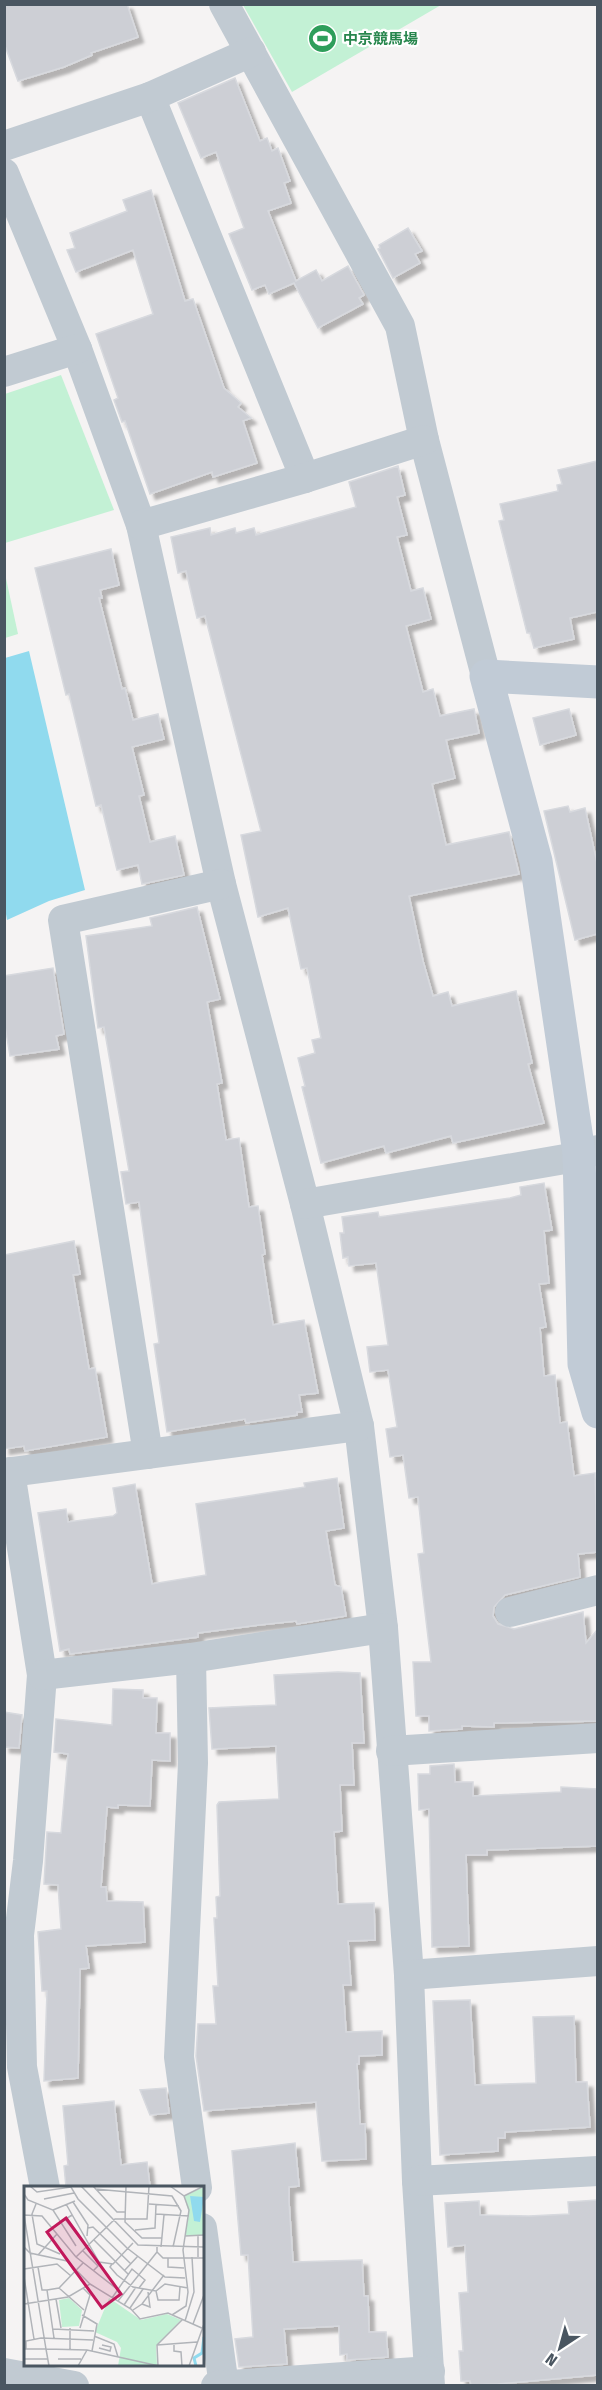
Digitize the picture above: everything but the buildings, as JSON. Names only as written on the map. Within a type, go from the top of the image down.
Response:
[{"type":"street","points":[[224,4],[400,326],[423,440],[536,861],[588,1152],[584,1364],[597,1412]]},
{"type":"street","points":[[4,146],[150,97],[251,52]]},
{"type":"street","points":[[150,97],[305,478]]},
{"type":"street","points":[[4,173],[77,349],[141,525],[221,884],[305,1204],[359,1426],[384,1628],[391,1751],[409,1975],[417,2181],[430,2378],[216,2385]]},
{"type":"street","points":[[4,372],[77,349]]},
{"type":"street","points":[[141,525],[305,478],[423,440]]},
{"type":"street","points":[[486,676],[597,682]]},
{"type":"street","points":[[148,1454],[63,921],[221,884]]},
{"type":"street","points":[[305,1204],[565,1159],[588,1152]]},
{"type":"street","points":[[45,2186],[22,2067],[19,1935],[28,1861],[42,1675],[7,1472],[359,1426]]},
{"type":"street","points":[[510,1612],[597,1590]]},
{"type":"street","points":[[42,1675],[191,1658],[384,1628]]},
{"type":"street","points":[[191,1658],[193,1762],[179,2057],[197,2186]]},
{"type":"street","points":[[391,1751],[597,1738]]},
{"type":"street","points":[[409,1975],[597,1961]]},
{"type":"street","points":[[417,2181],[597,2171]]},
{"type":"street","points":[[204,2242],[224,2385]]},
{"type":"street","points":[[21,2372],[74,2385]]},
{"type":"green space","name":"中京競馬場","points":[[243,5],[441,5],[292,92]]},
{"type":"green space","points":[[61,375],[114,510],[5,543],[5,394]]},
{"type":"green space","points":[[4,569],[18,634],[5,638],[4,638]]},
{"type":"water","points":[[29,651],[85,890],[49,901],[7,920],[4,902],[5,658]]},
{"type":"place","name":"中京競馬場","points":[[322,39]]}]
